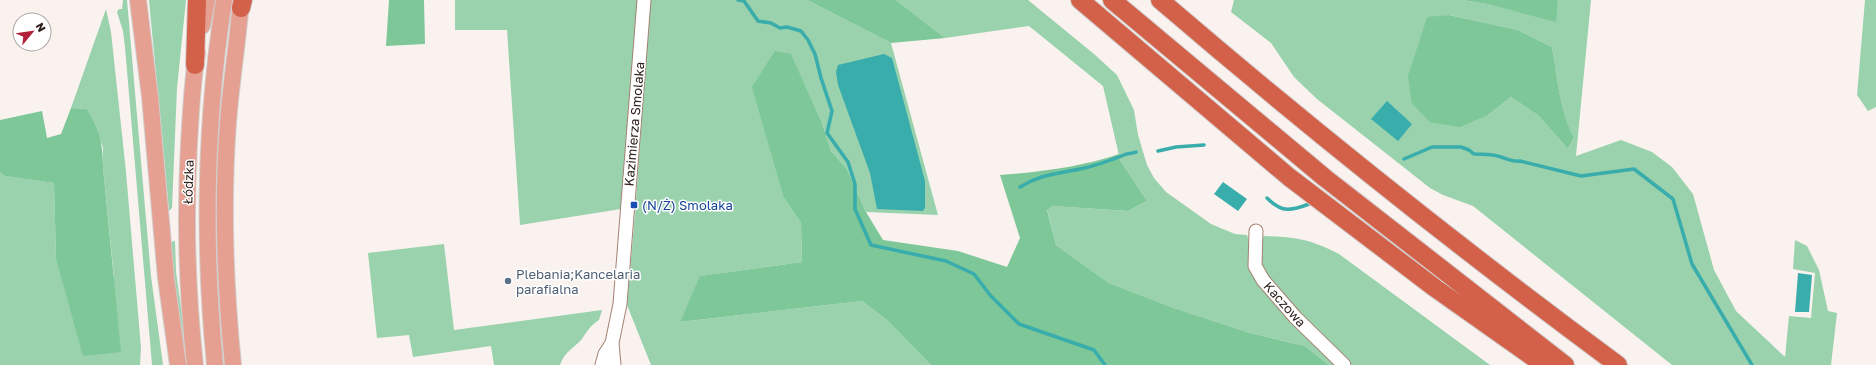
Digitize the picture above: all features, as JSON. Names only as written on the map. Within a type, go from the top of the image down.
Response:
[{"type":"highway","points":[[195,65],[197,0]]},
{"type":"highway","points":[[1080,0],[1289,177],[1435,288],[1544,365]]},
{"type":"highway","points":[[1112,0],[1331,183],[1565,365]]},
{"type":"highway","points":[[1160,0],[1351,159],[1472,255],[1618,365]]},
{"type":"highway","points":[[1171,0],[1217,48]]},
{"type":"main road","points":[[138,0],[173,334],[178,365]]},
{"type":"main road","name":"Łódzka","points":[[195,365],[189,281],[187,211],[190,130],[195,65],[207,0]]},
{"type":"main road","name":"Łódzka","points":[[215,365],[208,264],[207,171],[212,87],[224,0]]},
{"type":"main road","points":[[233,365],[226,268],[225,192],[229,108],[242,3]]},
{"type":"main road","points":[[172,365],[173,334]]},
{"type":"street","name":"Kazimierza Smolaka","points":[[614,365],[612,343],[620,304],[644,0]]},
{"type":"street","name":"Kaczowa","points":[[1256,231],[1255,266],[1263,280],[1295,316],[1344,365]]},
{"type":"street","name":"Kazimierza Smolaka","points":[[602,365],[605,354],[612,343]]},
{"type":"green space","points":[[123,0],[127,0],[151,276],[163,365],[152,365],[125,47],[123,31],[117,12],[119,9],[122,9]]},
{"type":"green space","points":[[149,0],[186,0],[177,88],[172,208],[169,211]]},
{"type":"green space","points":[[389,0],[424,0],[425,44],[386,46]]},
{"type":"green space","points":[[455,0],[638,0],[621,209],[520,225],[507,30],[455,30]]},
{"type":"green space","points":[[650,0],[807,0],[891,43],[938,215],[866,212],[847,169],[831,151],[822,123],[791,55],[784,198],[801,223],[802,262],[701,276],[680,322],[862,301],[887,320],[931,365],[651,365],[627,305]]},
{"type":"green space","points":[[807,0],[896,0],[945,38],[891,43]]},
{"type":"green space","points":[[896,0],[1028,0],[1094,54],[1117,75],[1134,110],[1138,135],[1147,165],[1154,178],[1166,192],[1211,224],[1235,234],[1247,235],[1251,249],[1251,268],[1336,365],[1329,365],[1305,346],[1250,333],[1174,308],[1109,283],[1056,245],[1047,209],[1052,206],[1128,211],[1147,201],[1120,160],[1103,86],[1029,26],[945,38]]},
{"type":"green space","points":[[1234,0],[1462,0],[1487,4],[1555,21],[1558,0],[1591,0],[1576,156],[1621,140],[1652,152],[1672,167],[1693,194],[1714,270],[1736,311],[1785,357],[1789,316],[1811,318],[1815,273],[1793,269],[1795,240],[1807,246],[1819,270],[1828,311],[1837,313],[1831,365],[1672,365],[1473,206],[1443,195],[1430,188],[1317,99],[1294,77],[1271,43],[1231,12]],"holes":[[[1449,15],[1518,30],[1552,47],[1562,105],[1574,137],[1568,149],[1539,116],[1511,97],[1488,115],[1429,122],[1412,104],[1418,46],[1427,18]]]},
{"type":"green space","points":[[1462,0],[1558,0],[1556,22],[1487,4]]},
{"type":"green space","points":[[1865,0],[1876,0],[1876,107],[1868,111],[1857,95]]},
{"type":"green space","points":[[106,9],[111,32],[126,172],[141,348],[140,365],[0,365],[0,172],[6,176],[54,183],[56,258],[114,277],[103,167],[103,147],[87,109],[71,108]]},
{"type":"green space","points":[[1449,15],[1518,30],[1552,47],[1562,105],[1574,137],[1568,149],[1539,116],[1511,97],[1488,115],[1460,127],[1429,122],[1412,104],[1408,76],[1427,17]]},
{"type":"green space","points":[[775,51],[791,54],[822,123],[831,151],[847,169],[866,212],[883,240],[958,251],[1007,267],[1020,238],[1000,175],[1060,168],[1105,159],[1119,154],[1120,160],[1147,201],[1128,211],[1052,206],[1047,210],[1056,245],[1109,283],[1174,308],[1250,333],[1305,346],[1329,365],[931,365],[887,320],[862,301],[680,322],[700,276],[802,262],[801,223],[784,198],[752,87]]},
{"type":"green space","points":[[71,108],[87,109],[95,124],[101,143],[121,352],[83,356],[56,258],[54,183],[5,176],[0,172],[0,120],[42,111],[47,138],[61,134]]},
{"type":"green space","points":[[1264,236],[1303,240],[1320,245],[1339,254],[1490,365],[1350,365],[1298,314],[1266,277],[1261,263],[1261,240]]},
{"type":"green space","points":[[175,241],[176,272],[189,365],[183,365],[170,249],[171,242]]},
{"type":"green space","points":[[444,244],[454,330],[602,310],[599,320],[591,326],[582,339],[567,353],[560,365],[494,365],[491,346],[413,357],[409,335],[377,338],[368,253]]},
{"type":"water","points":[[884,54],[892,58],[925,181],[925,208],[923,211],[877,209],[870,173],[838,85],[836,72],[838,65]]},
{"type":"water","points":[[1387,101],[1412,124],[1398,141],[1371,119]]},
{"type":"water","points":[[1223,182],[1247,199],[1238,211],[1214,194]]},
{"type":"water","points":[[1798,273],[1812,275],[1809,312],[1795,312]]},
{"type":"waterway","points":[[738,0],[744,1],[758,21],[771,23],[780,28],[787,27],[801,31],[808,40],[815,54],[832,111],[827,133],[848,162],[855,184],[855,209],[871,245],[946,261],[974,274],[990,295],[1019,324],[1094,350],[1105,365]]},
{"type":"waterway","points":[[1158,151],[1176,147],[1204,145]]},
{"type":"waterway","points":[[1404,159],[1432,147],[1461,147],[1474,154],[1495,155],[1512,161],[1520,161],[1581,176],[1634,169],[1673,199],[1692,264],[1752,365]]},
{"type":"waterway","points":[[1020,187],[1035,179],[1092,166],[1125,154],[1136,152]]},
{"type":"waterway","points":[[1267,198],[1277,206],[1287,209],[1297,208],[1309,204]]},
{"type":"place","name":"(N/Ż) Smolaka","points":[[634,205]]},
{"type":"place","name":"Plebania;Kancelaria parafialna","points":[[508,281]]}]
